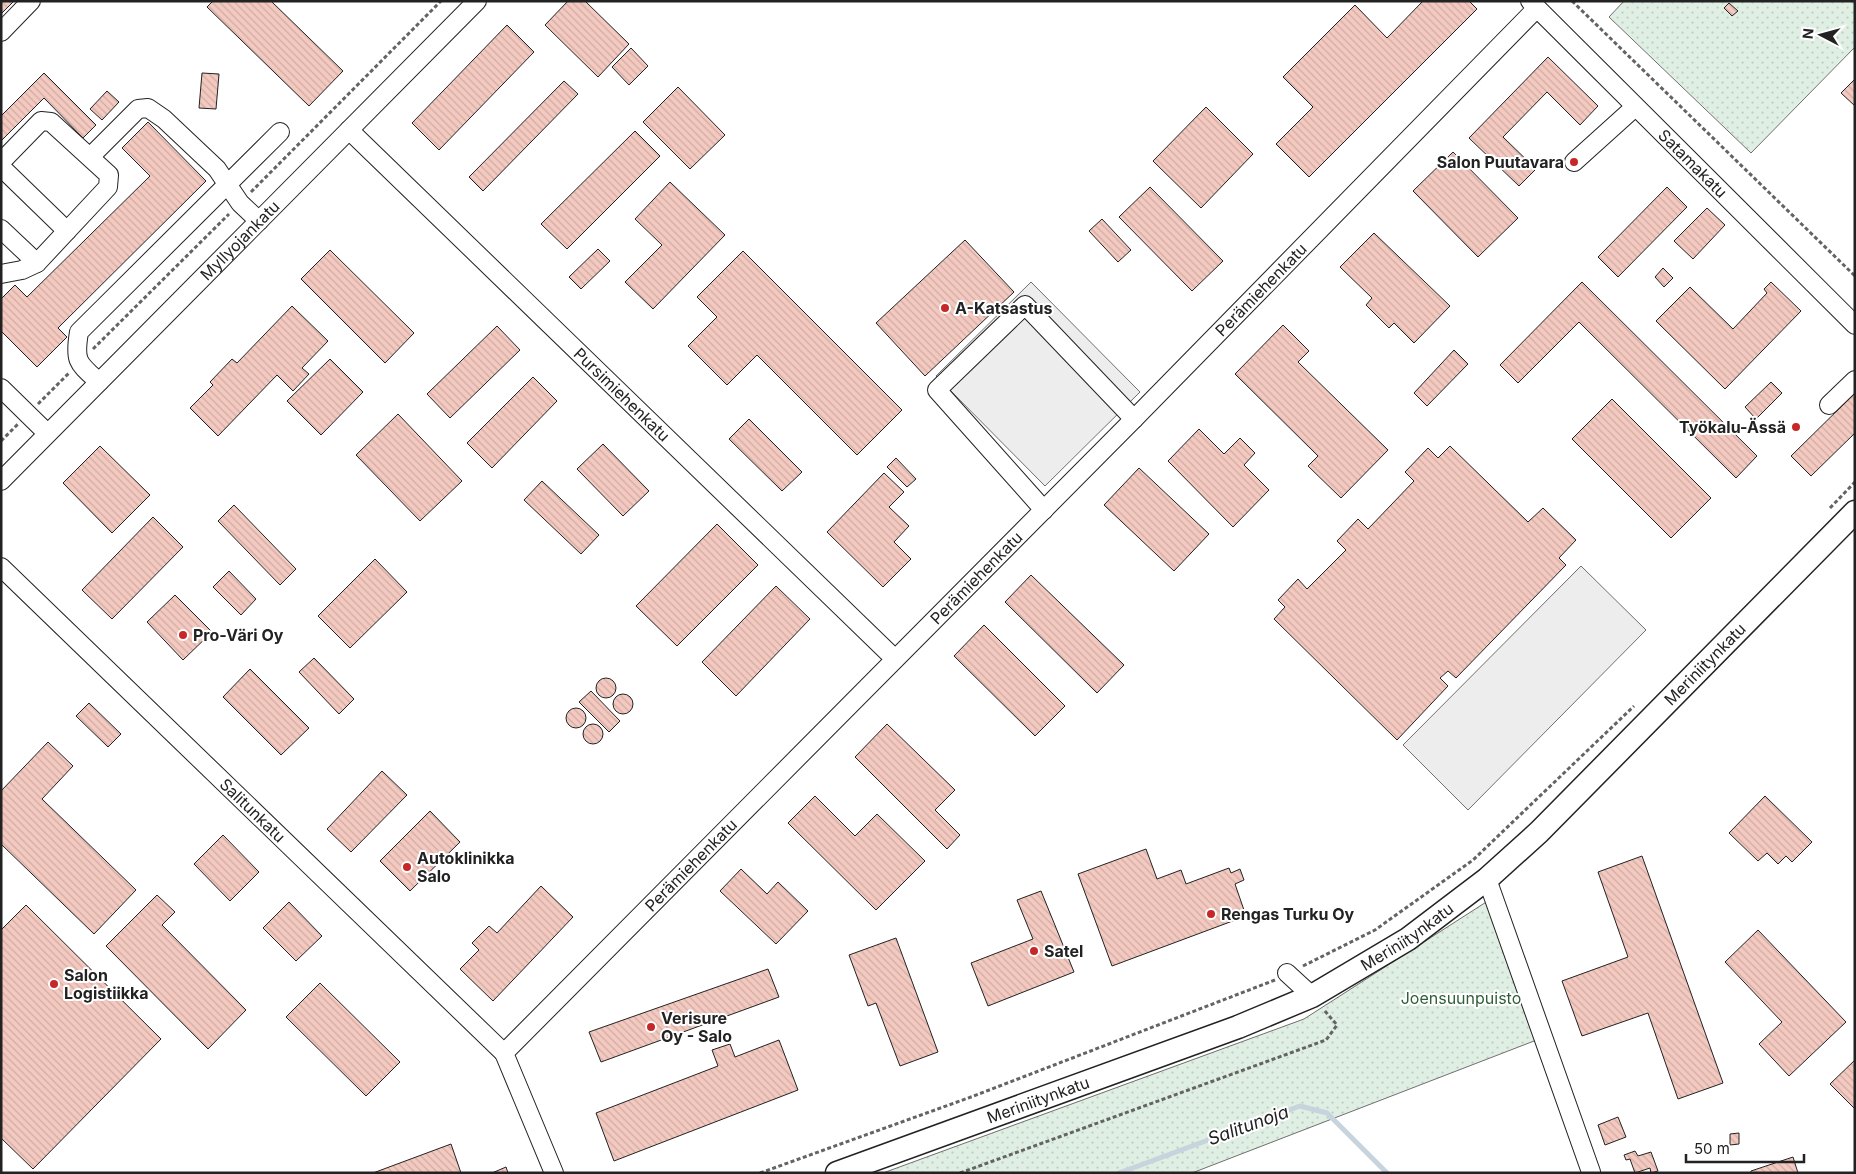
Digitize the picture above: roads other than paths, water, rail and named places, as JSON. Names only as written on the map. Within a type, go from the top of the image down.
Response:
[{"type":"main road","name":"Meriniitynkatu","points":[[837,1173],[1238,1027],[1312,996],[1408,939],[1487,879],[1540,832],[1855,512]]},
{"type":"street","points":[[1,32],[31,1]]},
{"type":"street","name":"Myllyojankatu","points":[[1,481],[477,1]]},
{"type":"street","name":"Satamakatu","points":[[1533,5],[1855,325]]},
{"type":"street","name":"Perämiehenkatu","points":[[504,1053],[1134,420],[1533,5]]},
{"type":"street","points":[[1574,162],[1636,107]]},
{"type":"street","points":[[90,157],[138,109],[148,108],[164,119],[218,169],[240,203],[259,221]]},
{"type":"street","points":[[1,162],[41,121],[51,122],[109,175],[108,187],[37,263],[22,270],[1,274]]},
{"type":"street","name":"Pursimiehenkatu","points":[[349,130],[895,659]]},
{"type":"street","points":[[98,382],[79,363],[76,350],[80,332],[280,132]]},
{"type":"street","points":[[1,167],[67,231]]},
{"type":"street","points":[[1,228],[37,263]]},
{"type":"street","points":[[1044,510],[937,390],[1024,305],[1134,420]]},
{"type":"street","points":[[1829,405],[1855,380]]},
{"type":"street","points":[[1,388],[47,433]]},
{"type":"street","name":"Salitunkatu","points":[[1,567],[504,1053]]},
{"type":"street","points":[[1487,879],[1591,1172]]},
{"type":"street","points":[[1287,974],[1312,996]]},
{"type":"street","points":[[504,1053],[554,1173]]},
{"type":"waterway","name":"Salitunoja","points":[[1119,1173],[1300,1106],[1327,1113],[1387,1173]]},
{"type":"place","name":"Salon Puutavara","points":[[1574,162]]},
{"type":"place","name":"A-Katsastus","points":[[945,308]]},
{"type":"place","name":"Työkalu-Ässä","points":[[1796,427]]},
{"type":"place","name":"Pro-Väri Oy","points":[[183,635]]},
{"type":"place","name":"Autoklinikka Salo","points":[[407,867]]},
{"type":"place","name":"Rengas Turku Oy","points":[[1211,914]]},
{"type":"place","name":"Satel","points":[[1034,951]]},
{"type":"place","name":"Salon Logistiikka","points":[[54,984]]},
{"type":"place","name":"Verisure Oy - Salo","points":[[651,1027]]},
{"type":"park label","name":"Joensuunpuisto","points":[[1461,998]]}]
